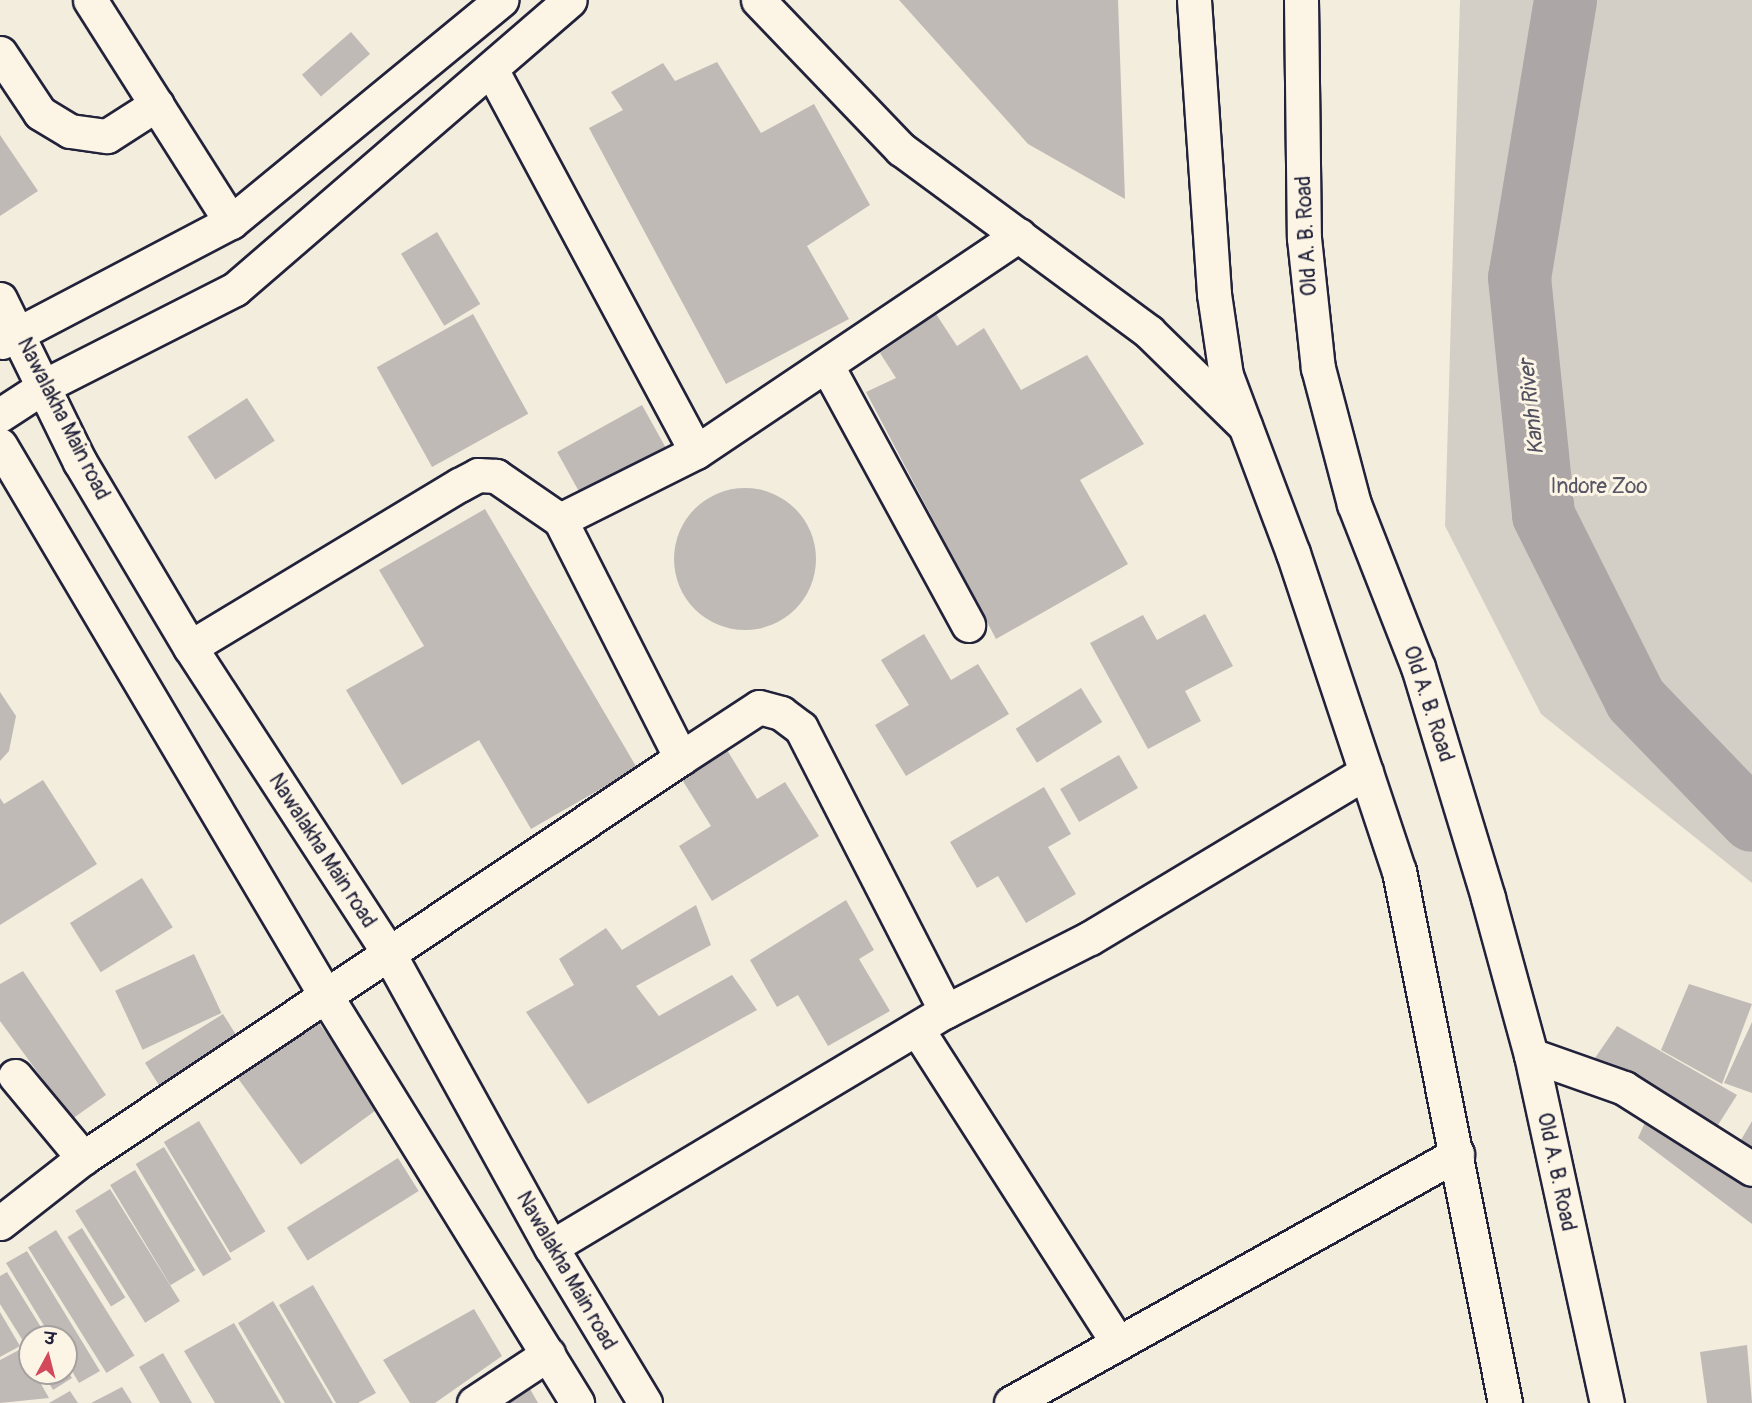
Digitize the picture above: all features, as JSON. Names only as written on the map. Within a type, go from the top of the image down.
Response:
[{"type":"main road","points":[[90,0],[231,222]]},
{"type":"main road","points":[[9,336],[121,283],[231,222],[501,0]]},
{"type":"main road","points":[[0,415],[46,385],[235,289],[570,0]]},
{"type":"main road","points":[[758,0],[902,149],[1149,332],[1245,426]]},
{"type":"main road","points":[[1194,0],[1214,294],[1226,375],[1399,871],[1505,1403]]},
{"type":"main road","name":"Old A. B. Road","points":[[1301,0],[1304,238],[1318,368],[1354,504],[1418,667],[1531,1054],[1607,1403]]},
{"type":"main road","points":[[0,53],[40,113],[88,136],[107,136],[158,104]]},
{"type":"main road","points":[[491,69],[696,452]]},
{"type":"main road","points":[[560,520],[696,452],[1019,235]]},
{"type":"main road","name":"Nawalakha Main road","points":[[0,299],[9,336],[46,385],[80,462],[190,647],[389,954],[550,1247],[645,1403]]},
{"type":"main road","points":[[827,366],[968,625]]},
{"type":"main road","points":[[0,445],[326,996],[577,1403]]},
{"type":"main road","points":[[190,647],[478,475],[496,476],[560,520],[681,758]]},
{"type":"main road","points":[[0,1223],[83,1158],[759,707],[781,713],[801,728],[946,1011]]},
{"type":"main road","points":[[550,1247],[946,1011],[1090,938],[1366,772]]},
{"type":"main road","points":[[918,1029],[1118,1343]]},
{"type":"main road","points":[[1531,1054],[1624,1088],[1752,1169]]},
{"type":"main road","points":[[15,1076],[83,1158]]},
{"type":"main road","points":[[1011,1403],[1457,1154]]},
{"type":"main road","points":[[474,1403],[548,1354]]},
{"type":"green space","name":"Indore Zoo","points":[[1460,0],[1752,0],[1752,883],[1541,714],[1445,526]]},
{"type":"building","points":[[899,0],[1118,0],[1125,199],[1028,144]]},
{"type":"building","points":[[351,32],[370,54],[321,97],[302,75]]},
{"type":"building","points":[[717,62],[761,133],[814,104],[870,205],[807,246],[849,319],[726,384],[589,128],[623,110],[611,92],[663,63],[675,81]]},
{"type":"building","points":[[0,135],[38,191],[0,216]]},
{"type":"building","points":[[437,232],[480,304],[444,326],[401,254]]},
{"type":"building","points":[[473,314],[528,414],[432,467],[377,367]]},
{"type":"building","points":[[936,314],[957,346],[984,328],[1021,390],[1087,355],[1144,444],[1080,480],[1128,564],[996,639],[866,392],[896,378],[880,353]]},
{"type":"building","points":[[247,398],[275,441],[215,479],[187,437]]},
{"type":"building","points":[[642,405],[668,451],[583,498],[557,452]]},
{"type":"building","points":[[745,488],[772,494],[795,509],[810,532],[816,559],[810,586],[795,609],[772,624],[745,630],[718,624],[695,609],[680,586],[674,559],[680,532],[695,509],[718,494]]},
{"type":"building","points":[[485,509],[637,768],[531,829],[479,740],[402,785],[346,690],[424,646],[379,570]]},
{"type":"building","points":[[1205,614],[1233,666],[1185,691],[1201,721],[1148,749],[1090,643],[1143,615],[1157,640]]},
{"type":"building","points":[[924,634],[951,680],[978,664],[1009,714],[906,776],[875,725],[909,705],[881,660]]},
{"type":"building","points":[[1081,688],[1102,722],[1037,763],[1016,729]]},
{"type":"building","points":[[0,692],[16,716],[9,751],[0,761]]},
{"type":"building","points":[[727,750],[757,799],[785,782],[819,836],[712,901],[679,846],[711,826],[681,778]]},
{"type":"building","points":[[1119,755],[1138,788],[1079,822],[1060,789]]},
{"type":"building","points":[[43,780],[97,864],[0,925],[0,798],[4,804]]},
{"type":"building","points":[[1044,787],[1071,834],[1048,847],[1076,894],[1026,923],[998,876],[977,888],[950,842]]},
{"type":"building","points":[[142,878],[173,927],[101,972],[70,923]]},
{"type":"building","points":[[846,900],[874,950],[859,959],[890,1011],[828,1046],[798,995],[777,1007],[750,960]]},
{"type":"building","points":[[696,905],[711,945],[636,986],[659,1016],[732,975],[757,1010],[588,1104],[526,1012],[574,985],[559,959],[606,928],[622,950]]},
{"type":"building","points":[[194,954],[221,1013],[143,1050],[115,991]]},
{"type":"building","points":[[23,971],[106,1095],[72,1119],[0,1021],[0,984]]},
{"type":"building","points":[[1689,984],[1752,1004],[1722,1084],[1661,1050]]},
{"type":"building","points":[[223,1014],[238,1038],[160,1086],[145,1063]]},
{"type":"building","points":[[316,1019],[380,1107],[301,1165],[237,1077]]},
{"type":"building","points":[[1752,1022],[1752,1093],[1724,1083]]},
{"type":"building","points":[[1617,1026],[1737,1095],[1711,1136],[1595,1058]]},
{"type":"building","points":[[1651,1109],[1752,1182],[1752,1224],[1638,1138]]},
{"type":"building","points":[[199,1121],[265,1232],[230,1253],[164,1142]]},
{"type":"building","points":[[1752,1121],[1752,1163],[1734,1152]]},
{"type":"building","points":[[164,1147],[231,1259],[203,1276],[136,1164]]},
{"type":"building","points":[[398,1158],[419,1191],[308,1260],[287,1227]]},
{"type":"building","points":[[135,1170],[195,1270],[170,1285],[110,1185]]},
{"type":"building","points":[[110,1189],[180,1301],[145,1323],[75,1211]]},
{"type":"building","points":[[82,1228],[125,1298],[111,1307],[68,1237]]},
{"type":"building","points":[[56,1230],[134,1356],[106,1373],[28,1247]]},
{"type":"building","points":[[27,1251],[72,1325],[44,1325],[6,1263]]},
{"type":"building","points":[[7,1272],[40,1325],[18,1325],[18,1333],[0,1304],[0,1276]]},
{"type":"building","points":[[313,1285],[376,1393],[358,1403],[336,1403],[279,1305]]},
{"type":"building","points":[[273,1301],[333,1403],[285,1403],[238,1323]]},
{"type":"building","points":[[474,1309],[502,1356],[435,1403],[410,1403],[383,1360]]},
{"type":"building","points":[[0,1312],[18,1343],[18,1347],[0,1357]]},
{"type":"building","points":[[234,1323],[281,1403],[215,1403],[184,1351]]},
{"type":"building","points":[[78,1335],[100,1371],[79,1383],[78,1381]]},
{"type":"building","points":[[1747,1345],[1752,1403],[1707,1403],[1700,1352]]},
{"type":"building","points":[[18,1351],[18,1385],[42,1385],[49,1398],[0,1403],[0,1360]]},
{"type":"building","points":[[163,1353],[192,1403],[160,1403],[139,1367]]},
{"type":"building","points":[[50,1385],[61,1385],[53,1390]]},
{"type":"building","points":[[122,1387],[132,1403],[91,1403]]},
{"type":"building","points":[[530,1389],[538,1403],[506,1403]]},
{"type":"building","points":[[70,1391],[78,1403],[49,1403]]},
{"type":"waterway","name":"Kanh River","points":[[1565,0],[1519,277],[1543,515],[1635,699],[1752,820]]}]
